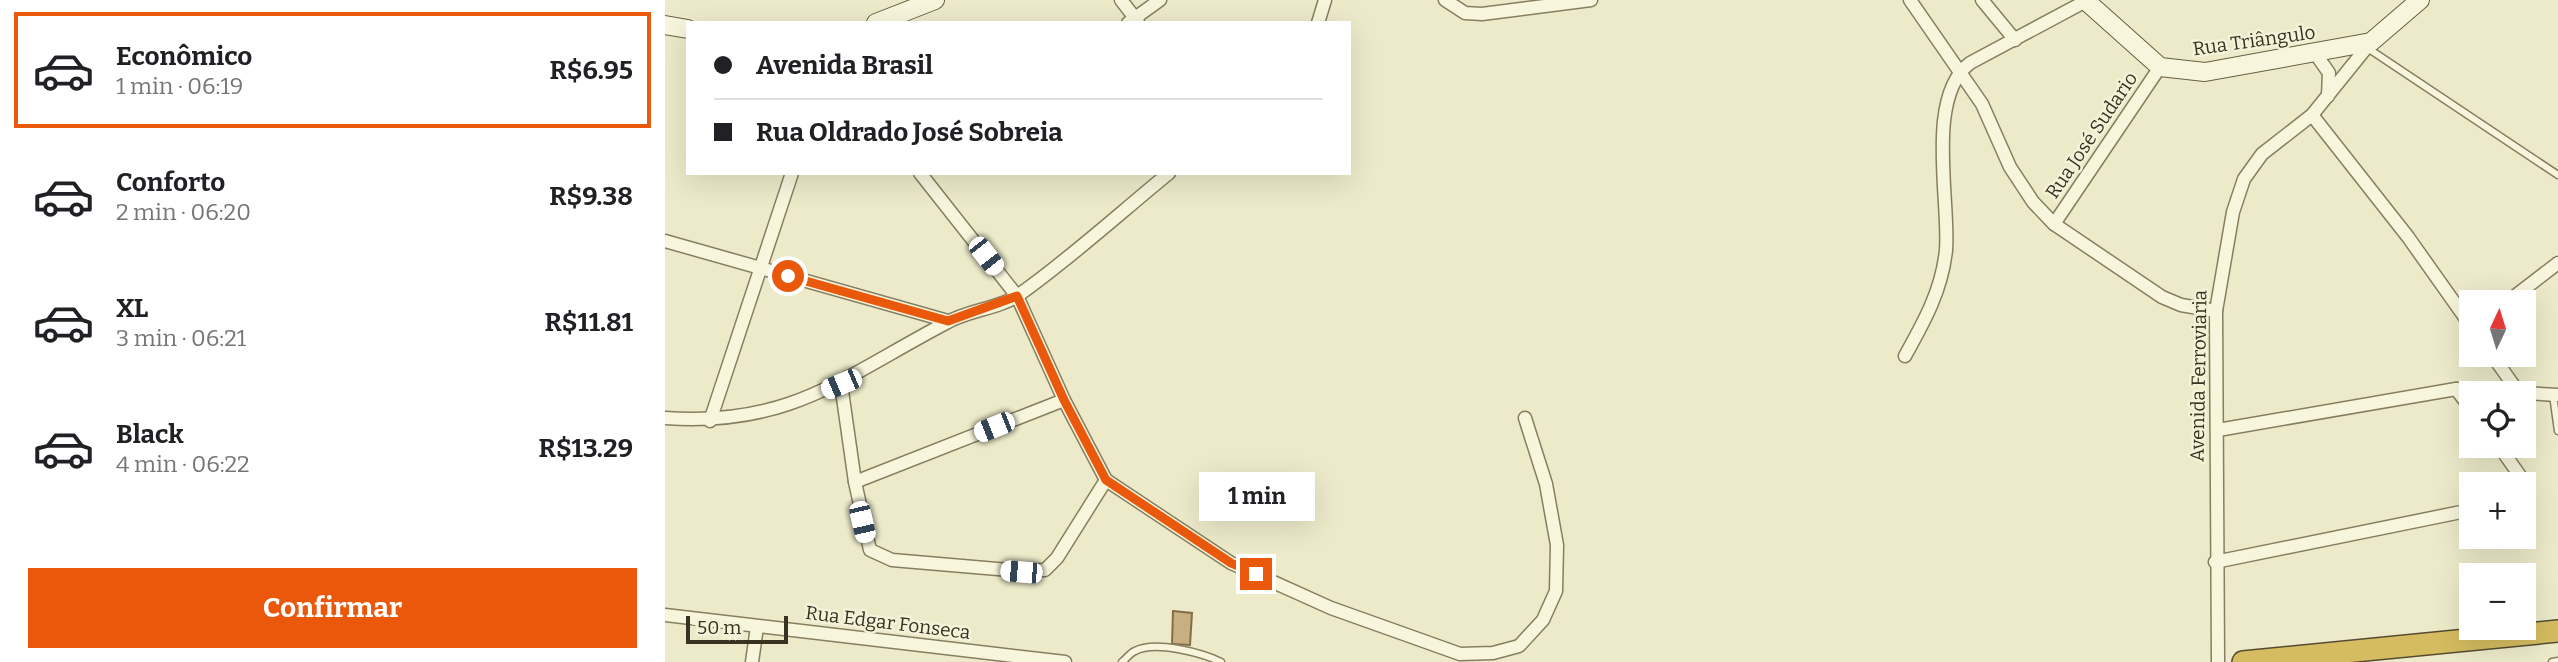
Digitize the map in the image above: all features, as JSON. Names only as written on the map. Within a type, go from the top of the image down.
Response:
[{"type":"highway","points":[[2243,662],[2558,631]]},
{"type":"street","points":[[881,21],[935,0]]},
{"type":"street","points":[[1121,0],[1134,21],[1160,0]]},
{"type":"street","points":[[1319,21],[1325,0]]},
{"type":"street","points":[[1445,0],[1465,13],[1482,14],[1591,0]]},
{"type":"street","points":[[1910,0],[1982,104],[2020,186],[2054,224],[2162,297],[2181,305],[2216,311]]},
{"type":"street","points":[[1982,0],[2015,40]]},
{"type":"street","name":"Avenida Ferroviaria","points":[[2218,662],[2215,562],[2218,430],[2216,311],[2233,212],[2244,179],[2262,154],[2312,116],[2366,44],[2420,0]]},
{"type":"street","points":[[1905,356],[1941,283],[1946,249],[1941,162],[1949,100],[1961,70],[2085,1],[2160,67]]},
{"type":"street","points":[[665,25],[686,29]]},
{"type":"street","name":"Rua Triângulo","points":[[2160,67],[2205,72],[2366,44]]},
{"type":"street","points":[[2315,53],[2329,73],[2327,99]]},
{"type":"street","name":"Rua José Sudario","points":[[2054,224],[2160,67]]},
{"type":"street","points":[[2312,116],[2408,237],[2459,309]]},
{"type":"street","points":[[710,421],[791,175]]},
{"type":"street","points":[[924,175],[1017,296],[1064,400],[1106,480],[1231,563],[1331,608],[1460,658],[1493,658],[1519,646],[1543,620],[1556,592],[1557,545],[1546,484],[1525,418]]},
{"type":"street","points":[[665,418],[710,421],[793,404],[841,384],[948,321],[1017,296],[1167,175]]},
{"type":"street","points":[[665,241],[948,321]]},
{"type":"street","points":[[2523,290],[2558,263]]},
{"type":"street","points":[[841,384],[865,537],[870,550],[880,556],[1035,572],[1053,565],[1106,480]]},
{"type":"street","points":[[2456,389],[2459,393]]},
{"type":"street","points":[[2218,430],[2459,389]]},
{"type":"street","points":[[2536,393],[2555,394]]},
{"type":"street","points":[[855,482],[1064,400]]},
{"type":"street","points":[[2215,562],[2459,512]]},
{"type":"street","name":"Rua Edgar Fonseca","points":[[665,615],[1065,662]]},
{"type":"street","points":[[752,662],[757,627]]},
{"type":"lane","points":[[2366,44],[2558,175]]},
{"type":"lane","points":[[2555,394],[2558,431]]},
{"type":"lane","points":[[1122,662],[1135,650],[1145,648],[1191,650],[1221,662]]},
{"type":"lane","points":[[2552,662],[2558,661]]},
{"type":"building","points":[[1173,611],[1192,613],[1190,645],[1172,644]]},
{"type":"route","points":[[788,276],[948,321],[1017,296],[1064,400],[1106,480],[1231,563],[1256,574]]}]
